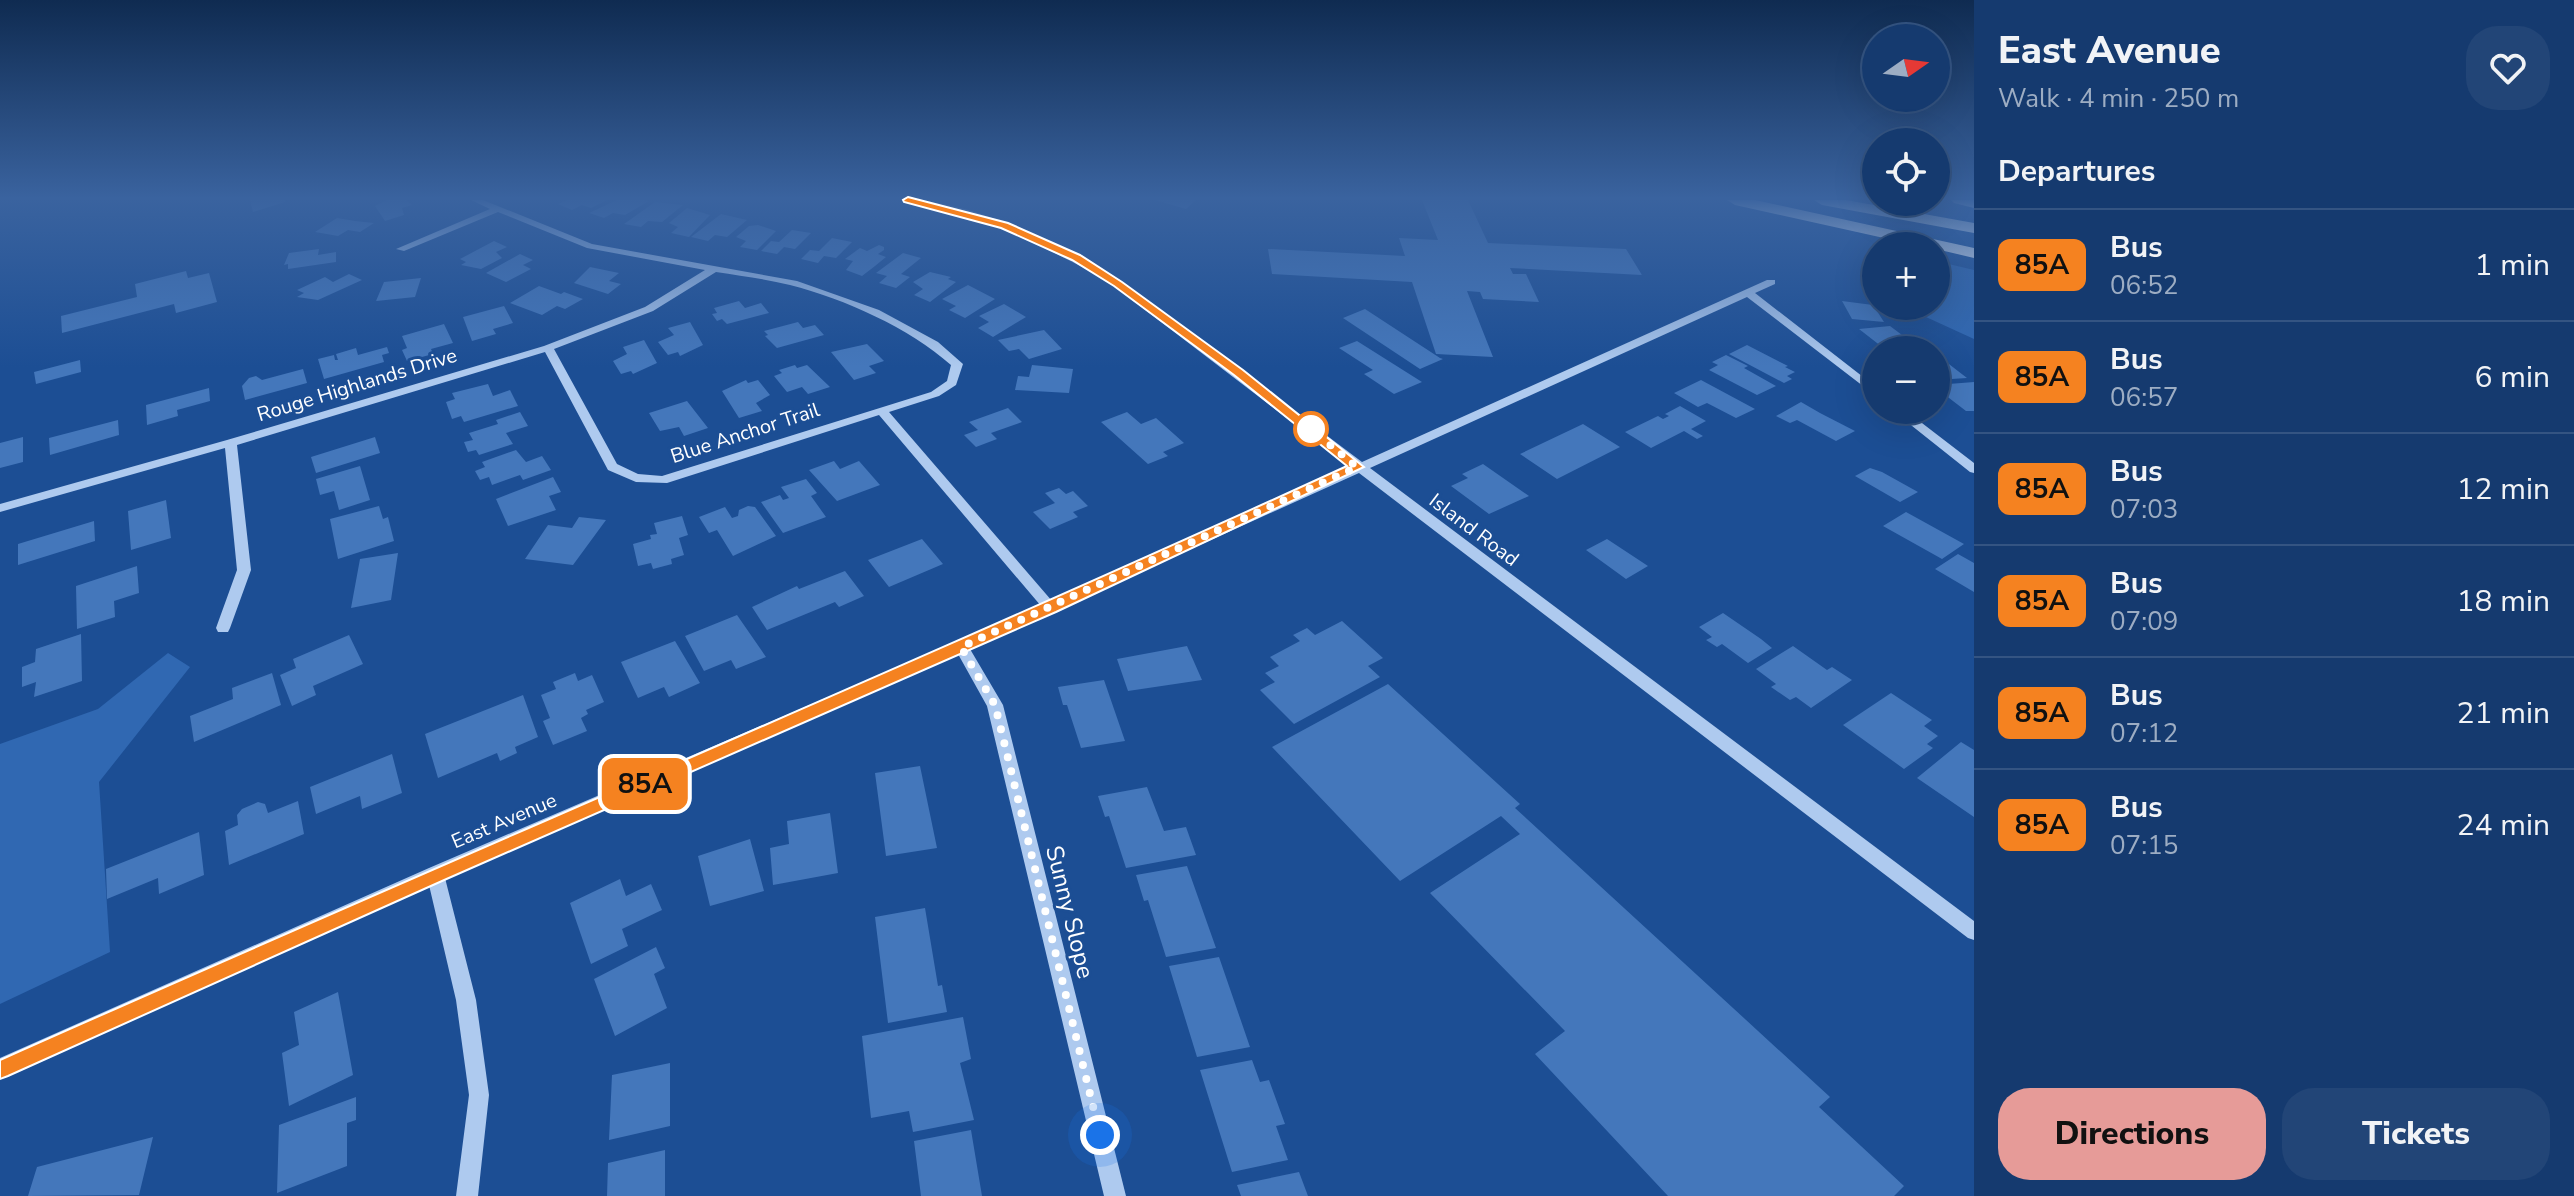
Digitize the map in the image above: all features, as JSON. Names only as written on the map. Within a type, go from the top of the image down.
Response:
[{"type":"street","name":"Blue Anchor Trail","points":[[548,348],[612,467],[636,478],[663,480],[935,394],[952,383],[957,364],[934,344],[875,312],[793,283],[643,256]]},
{"type":"street","name":"Island Road","points":[[1068,256],[1086,264],[1239,372],[1357,467],[1974,932]]},
{"type":"street","name":"Rouge Highlands Drive","points":[[0,508],[548,348],[649,309],[714,269]]},
{"type":"street","name":"East Avenue","points":[[0,1068],[435,874],[1050,608],[1771,282]]},
{"type":"street","points":[[1748,293],[1862,382]]},
{"type":"street","points":[[882,411],[1050,608]]},
{"type":"street","points":[[1916,424],[1974,469]]},
{"type":"street","points":[[223,628],[244,570],[231,443]]},
{"type":"street","name":"Sunny Slope","points":[[961,647],[995,705],[1115,1196]]},
{"type":"street","points":[[435,874],[466,1000],[479,1095],[467,1196]]},
{"type":"shaded area","points":[[1950,264],[1974,270],[1974,339],[1933,320],[1950,320]]},
{"type":"shaded area","points":[[168,653],[190,667],[99,782],[110,952],[0,1004],[0,744],[98,709]]},
{"type":"building","points":[[288,256],[336,256],[336,262],[288,269],[288,264],[284,265]]},
{"type":"building","points":[[466,256],[502,258],[481,269],[461,265],[466,262],[460,259]]},
{"type":"building","points":[[517,256],[533,260],[523,265],[531,269],[506,282],[486,273]]},
{"type":"building","points":[[804,256],[838,256],[824,256],[818,263],[801,259]]},
{"type":"building","points":[[849,256],[886,257],[862,276],[846,270],[853,261],[845,259]]},
{"type":"building","points":[[899,256],[921,258],[901,274],[910,277],[896,288],[879,283],[887,276],[876,273]]},
{"type":"building","points":[[1269,256],[1630,256],[1642,275],[1510,268],[1513,274],[1526,274],[1539,302],[1483,299],[1480,292],[1467,291],[1493,357],[1436,354],[1412,282],[1272,274]]},
{"type":"building","points":[[590,267],[619,273],[609,281],[621,284],[608,294],[574,283]]},
{"type":"building","points":[[186,271],[188,278],[209,273],[217,302],[176,313],[174,304],[62,333],[61,316],[137,297],[135,284]]},
{"type":"building","points":[[930,272],[951,277],[948,279],[956,282],[930,302],[914,295],[923,289],[913,282]]},
{"type":"building","points":[[349,274],[362,280],[318,300],[297,297],[304,293],[297,290],[325,277],[333,282]]},
{"type":"building","points":[[421,278],[415,297],[376,301],[384,282]]},
{"type":"building","points":[[968,285],[995,299],[965,318],[949,310],[956,306],[942,299]]},
{"type":"building","points":[[539,286],[583,299],[565,309],[557,306],[542,315],[510,303]]},
{"type":"building","points":[[739,301],[745,308],[761,303],[769,313],[727,324],[722,319],[717,321],[712,314],[717,313],[714,308]]},
{"type":"building","points":[[1842,301],[1862,304],[1862,320],[1852,319]]},
{"type":"building","points":[[1004,304],[1026,317],[993,337],[978,328],[989,322],[979,316]]},
{"type":"building","points":[[504,306],[513,323],[493,329],[496,334],[472,341],[463,317]]},
{"type":"building","points":[[1365,309],[1443,359],[1420,369],[1343,318]]},
{"type":"building","points":[[690,322],[703,345],[680,356],[678,352],[668,355],[658,342],[674,335],[668,328]]},
{"type":"building","points":[[798,322],[803,328],[815,325],[824,335],[777,348],[765,336],[768,335],[764,331]]},
{"type":"building","points":[[444,324],[453,343],[431,349],[433,354],[407,361],[402,350],[407,348],[402,336]]},
{"type":"building","points":[[1890,326],[1903,336],[1868,336],[1859,329]]},
{"type":"building","points":[[1044,330],[1062,349],[1029,359],[1019,349],[1009,351],[998,340]]},
{"type":"building","points":[[644,340],[657,363],[633,374],[631,371],[621,374],[613,361],[627,354],[623,347]]},
{"type":"building","points":[[1357,341],[1422,382],[1394,394],[1364,374],[1373,370],[1339,348]]},
{"type":"building","points":[[867,344],[884,361],[869,366],[876,373],[854,380],[831,352]]},
{"type":"building","points":[[1747,345],[1788,366],[1785,367],[1795,372],[1787,376],[1792,379],[1784,383],[1729,354]]},
{"type":"building","points":[[387,347],[389,353],[382,355],[384,362],[324,379],[318,359],[334,355],[338,360],[336,354],[356,348],[358,355]]},
{"type":"building","points":[[1726,355],[1776,386],[1757,395],[1709,370],[1718,365],[1712,362]]},
{"type":"building","points":[[80,360],[81,372],[36,384],[34,372]]},
{"type":"building","points":[[795,365],[797,368],[807,365],[830,387],[808,394],[802,387],[787,392],[774,376],[782,373],[779,370]]},
{"type":"building","points":[[1032,365],[1073,369],[1069,393],[1015,390],[1018,376],[1029,377]]},
{"type":"building","points":[[1950,365],[1967,378],[1950,379]]},
{"type":"building","points":[[303,369],[307,383],[245,400],[242,386],[249,378],[256,376],[262,380]]},
{"type":"building","points":[[746,380],[748,383],[758,380],[770,395],[756,403],[762,411],[739,418],[722,391]]},
{"type":"building","points":[[1701,380],[1755,409],[1736,418],[1707,403],[1698,407],[1674,393]]},
{"type":"building","points":[[1974,382],[1974,411],[1966,411],[1950,399],[1950,384]]},
{"type":"building","points":[[488,384],[493,396],[510,390],[518,406],[464,422],[461,416],[452,419],[446,402],[455,399],[452,393]]},
{"type":"building","points":[[209,388],[210,401],[177,410],[178,416],[147,425],[146,405]]},
{"type":"building","points":[[687,401],[708,428],[684,436],[679,427],[660,431],[649,413]]},
{"type":"building","points":[[1801,402],[1855,431],[1836,441],[1797,420],[1790,423],[1776,416]]},
{"type":"building","points":[[1680,406],[1706,421],[1691,429],[1703,436],[1697,439],[1684,431],[1651,448],[1625,432],[1658,416],[1663,419],[1669,416],[1665,414]]},
{"type":"building","points":[[1008,408],[1022,422],[991,433],[997,439],[976,447],[964,435],[978,430],[969,422]]},
{"type":"building","points":[[520,412],[528,426],[506,433],[513,444],[479,455],[476,450],[468,452],[464,442],[473,440],[469,433],[498,424],[496,420]]},
{"type":"building","points":[[1127,412],[1141,424],[1156,418],[1184,443],[1163,452],[1168,456],[1148,464],[1101,422]]},
{"type":"building","points":[[118,420],[119,435],[50,455],[49,438]]},
{"type":"building","points":[[1583,424],[1620,447],[1557,479],[1520,454]]},
{"type":"building","points":[[23,437],[23,462],[0,468],[0,443]]},
{"type":"building","points":[[375,437],[380,453],[316,473],[311,457]]},
{"type":"building","points":[[516,450],[526,462],[542,456],[551,470],[523,480],[520,475],[492,485],[489,477],[480,480],[475,471],[485,467],[482,462]]},
{"type":"building","points":[[834,461],[840,469],[859,461],[880,485],[837,501],[809,470]]},
{"type":"building","points":[[1483,464],[1529,496],[1489,514],[1451,486],[1468,478],[1462,474]]},
{"type":"building","points":[[360,466],[370,500],[339,510],[334,491],[320,495],[316,479]]},
{"type":"building","points":[[1870,468],[1918,492],[1900,502],[1855,476]]},
{"type":"building","points":[[553,477],[561,492],[549,496],[556,510],[508,526],[496,499]]},
{"type":"building","points":[[806,479],[817,493],[811,496],[826,517],[783,533],[761,502],[780,495],[783,500],[789,498],[781,487]]},
{"type":"building","points":[[1059,488],[1066,494],[1073,491],[1088,506],[1073,512],[1078,517],[1050,529],[1033,512],[1055,503],[1045,493]]},
{"type":"building","points":[[166,500],[171,538],[131,550],[128,511]]},
{"type":"building","points":[[379,506],[383,519],[388,517],[394,541],[338,559],[330,519]]},
{"type":"building","points":[[748,506],[755,507],[776,536],[733,556],[717,530],[709,533],[699,517],[725,507],[732,518]]},
{"type":"building","points":[[1906,512],[1964,544],[1942,559],[1883,526]]},
{"type":"building","points":[[682,516],[688,535],[679,538],[684,555],[671,559],[672,564],[653,569],[651,563],[638,566],[633,544],[657,534],[654,523]]},
{"type":"building","points":[[579,517],[606,520],[573,565],[525,559],[548,525],[572,528]]},
{"type":"building","points":[[94,521],[95,541],[18,565],[18,544]]},
{"type":"building","points":[[922,539],[943,564],[889,587],[868,560]]},
{"type":"building","points":[[1607,539],[1648,566],[1626,579],[1586,550]]},
{"type":"building","points":[[398,553],[391,600],[351,608],[360,559]]},
{"type":"building","points":[[1958,554],[1974,563],[1974,592],[1935,569]]},
{"type":"building","points":[[137,566],[139,593],[114,601],[115,617],[77,629],[76,586]]},
{"type":"building","points":[[845,571],[864,596],[839,607],[835,602],[767,630],[752,607],[797,586],[799,589]]},
{"type":"building","points":[[1723,613],[1772,648],[1748,663],[1722,644],[1717,647],[1706,640],[1712,637],[1699,627]]},
{"type":"building","points":[[737,615],[766,657],[736,669],[731,660],[704,671],[685,636]]},
{"type":"building","points":[[1342,621],[1383,658],[1368,666],[1380,677],[1294,724],[1260,690],[1275,682],[1265,673],[1279,666],[1270,657],[1300,641],[1293,635],[1307,628],[1315,635]]},
{"type":"building","points":[[81,634],[82,681],[34,697],[36,682],[22,687],[22,667],[35,662],[36,649]]},
{"type":"building","points":[[349,635],[363,664],[313,686],[316,695],[292,706],[280,675],[296,668],[293,659]]},
{"type":"building","points":[[675,641],[700,683],[669,697],[664,687],[638,698],[621,662]]},
{"type":"building","points":[[1187,646],[1202,680],[1128,691],[1117,659]]},
{"type":"building","points":[[1793,646],[1827,670],[1832,667],[1852,680],[1811,708],[1796,697],[1790,700],[1771,687],[1776,684],[1756,669]]},
{"type":"building","points":[[272,673],[281,705],[194,742],[190,716],[233,699],[232,688]]},
{"type":"building","points":[[575,673],[578,681],[592,675],[604,702],[586,710],[588,714],[581,718],[587,731],[553,745],[543,721],[550,718],[541,695],[556,689],[553,682]]},
{"type":"building","points":[[1104,680],[1125,741],[1081,748],[1058,687]]},
{"type":"building","points":[[1388,684],[1520,804],[1515,808],[1830,1097],[1819,1107],[1904,1186],[1894,1196],[1668,1196],[1535,1054],[1565,1031],[1430,893],[1520,834],[1501,816],[1400,881],[1272,747]]},
{"type":"building","points":[[1891,693],[1932,720],[1924,726],[1938,736],[1927,744],[1933,748],[1904,769],[1843,725]]},
{"type":"building","points":[[523,695],[538,737],[515,747],[517,753],[500,761],[497,753],[438,778],[425,734]]},
{"type":"building","points":[[1961,742],[1974,750],[1974,817],[1917,778]]},
{"type":"building","points":[[392,754],[402,793],[362,809],[360,796],[316,814],[310,787]]},
{"type":"building","points":[[920,766],[937,848],[886,856],[875,773]]},
{"type":"building","points":[[1147,787],[1164,831],[1186,827],[1196,855],[1126,868],[1109,816],[1105,817],[1098,796]]},
{"type":"building","points":[[298,801],[304,834],[229,865],[225,831],[238,825],[237,815],[242,809],[258,802],[265,804],[268,813]]},
{"type":"building","points":[[830,813],[838,873],[773,885],[770,848],[789,844],[787,821]]},
{"type":"building","points":[[199,832],[204,875],[159,894],[158,878],[107,899],[106,869]]},
{"type":"building","points":[[750,839],[764,891],[710,906],[698,856]]},
{"type":"building","points":[[1187,866],[1216,948],[1166,957],[1148,900],[1144,901],[1136,875]]},
{"type":"building","points":[[620,879],[626,896],[651,884],[662,910],[622,929],[628,946],[591,964],[570,903]]},
{"type":"building","points":[[925,908],[938,986],[942,985],[947,1012],[888,1023],[875,917]]},
{"type":"building","points":[[656,947],[665,968],[654,974],[667,1008],[615,1036],[594,979]]},
{"type":"building","points":[[1219,957],[1250,1047],[1197,1057],[1169,966]]},
{"type":"building","points":[[338,992],[353,1075],[289,1106],[282,1053],[299,1045],[294,1012]]},
{"type":"building","points":[[963,1017],[971,1059],[960,1063],[974,1120],[913,1132],[909,1111],[871,1118],[862,1036]]},
{"type":"building","points":[[1252,1060],[1260,1082],[1269,1080],[1285,1124],[1276,1126],[1288,1160],[1232,1172],[1200,1070]]},
{"type":"building","points":[[670,1063],[670,1126],[609,1140],[612,1075]]},
{"type":"building","points":[[356,1097],[356,1120],[347,1123],[347,1166],[277,1193],[279,1125]]},
{"type":"building","points":[[971,1130],[982,1196],[921,1196],[914,1141]]},
{"type":"building","points":[[153,1137],[139,1195],[28,1196],[37,1167]]},
{"type":"building","points":[[665,1150],[665,1196],[607,1196],[608,1163]]},
{"type":"building","points":[[1299,1172],[1308,1196],[1241,1196],[1237,1185]]},
{"type":"bus line","name":"85A","points":[[0,1068],[435,874],[1050,608],[1357,467],[1239,372],[1118,284],[1071,256]]},
{"type":"route","points":[[1100,1135],[995,705],[961,647],[1357,467],[1306,425],[1311,429]]}]
